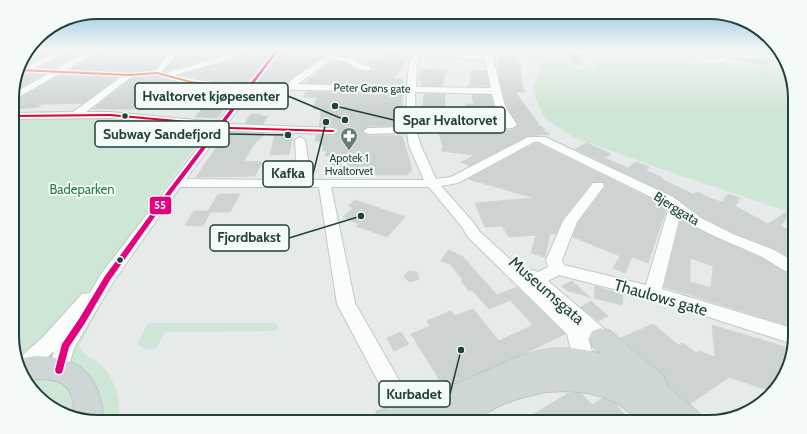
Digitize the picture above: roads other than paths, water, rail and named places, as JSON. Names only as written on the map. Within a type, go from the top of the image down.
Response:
[{"type":"main road","points":[[395,415],[454,398],[530,362],[548,358],[593,358],[661,390],[674,415]]},
{"type":"main road","points":[[593,358],[617,389],[671,415]]},
{"type":"main road","points":[[453,415],[502,392],[531,383],[558,378],[574,378],[593,358]]},
{"type":"main road","points":[[26,369],[42,367],[59,370],[66,372],[78,380],[86,391],[89,406],[88,414]]},
{"type":"street","points":[[19,94],[60,70]]},
{"type":"street","points":[[24,71],[129,75],[157,73],[159,70]]},
{"type":"street","points":[[167,76],[186,70]]},
{"type":"street","points":[[25,366],[49,344],[107,278],[176,183],[262,70]]},
{"type":"street","points":[[295,86],[293,85],[294,82],[312,70]]},
{"type":"street","name":"Museumsgata","points":[[412,70],[411,130],[415,146],[432,183],[468,225],[473,234],[488,249],[533,283],[574,328],[593,358]]},
{"type":"street","points":[[368,131],[512,124],[512,122],[502,111],[494,91],[491,70]]},
{"type":"street","name":"Peter Grøns gate","points":[[157,73],[191,82],[223,86],[295,86],[357,83],[411,89],[494,91]]},
{"type":"street","points":[[76,115],[129,75]]},
{"type":"street","points":[[19,116],[118,116],[221,125],[229,128],[333,131]]},
{"type":"street","name":"Bjerggata","points":[[432,183],[454,180],[536,138],[554,145],[668,200],[696,221],[769,254],[788,265]]},
{"type":"street","points":[[297,184],[302,159],[300,140]]},
{"type":"street","points":[[176,183],[432,183]]},
{"type":"street","points":[[533,283],[557,269],[554,260],[570,221],[598,186]]},
{"type":"street","points":[[326,188],[346,304],[395,415]]},
{"type":"street","points":[[653,293],[654,284],[676,206]]},
{"type":"street","name":"Thaulows gate","points":[[557,269],[653,293],[788,334]]},
{"type":"street","points":[[59,370],[65,346],[82,321],[107,278]]},
{"type":"place","name":"Spar Hvaltorvet","points":[[335,106]]},
{"type":"place","name":"Hvaltorvet kjøpesenter","points":[[345,120]]},
{"type":"place","name":"Kafka","points":[[326,122]]},
{"type":"place","name":"Subway Sandefjord","points":[[288,135]]},
{"type":"place","name":"Apotek 1 Hvaltorvet","points":[[349,151]]},
{"type":"place","name":"Fjordbakst","points":[[361,216]]},
{"type":"place","name":"Kurbadet","points":[[461,350]]},
{"type":"park label","name":"Badeparken","points":[[82,189]]}]
